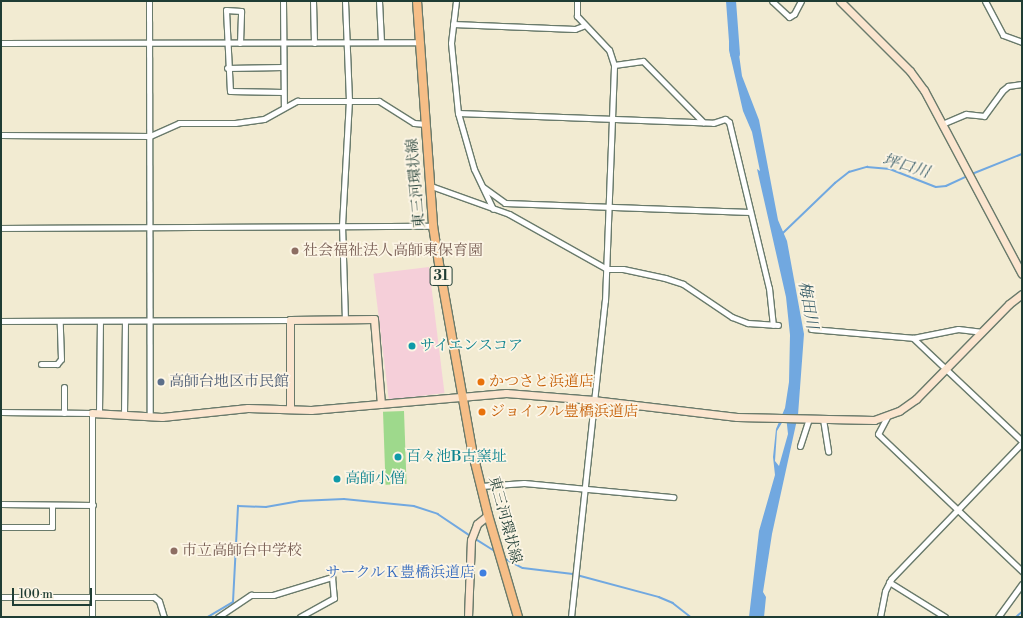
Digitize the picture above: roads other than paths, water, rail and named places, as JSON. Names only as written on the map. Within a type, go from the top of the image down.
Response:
[{"type":"main road","name":"東三河環状線","points":[[417,1],[433,226],[463,396],[481,486],[488,516],[518,617]]},
{"type":"street","points":[[149,1],[150,416]]},
{"type":"street","points":[[283,1],[284,107]]},
{"type":"street","points":[[313,1],[314,43]]},
{"type":"street","points":[[345,1],[349,100],[342,228],[345,318]]},
{"type":"street","points":[[379,1],[382,42]]},
{"type":"street","points":[[456,1],[451,43],[458,113],[467,148],[493,209]]},
{"type":"street","points":[[571,617],[607,269],[614,65],[609,50],[583,26],[577,16],[577,1]]},
{"type":"street","points":[[772,1],[789,17],[794,14],[801,1]]},
{"type":"street","points":[[840,1],[910,71],[924,90],[1022,274]]},
{"type":"street","points":[[985,1],[1004,35],[1022,42]]},
{"type":"street","points":[[240,43],[240,11],[226,10],[227,68],[231,92],[283,92]]},
{"type":"street","points":[[453,24],[575,29],[583,26]]},
{"type":"street","points":[[1,43],[420,42]]},
{"type":"street","points":[[614,65],[643,60],[703,122]]},
{"type":"street","points":[[227,68],[283,67]]},
{"type":"street","points":[[942,124],[966,114],[984,116],[1002,91],[1008,86],[1022,84]]},
{"type":"street","points":[[1,136],[150,136],[179,123],[234,123],[264,119],[297,101],[379,101],[414,123],[426,124]]},
{"type":"street","points":[[431,186],[531,225],[607,269],[623,269],[665,278],[683,284],[732,317],[748,323],[775,325],[769,288],[730,122],[725,119],[713,123],[458,113]]},
{"type":"street","points":[[483,187],[506,202],[750,212]]},
{"type":"street","points":[[1,228],[342,228],[433,226]]},
{"type":"street","points":[[1,412],[95,413],[150,416],[243,408],[290,409],[381,404],[506,392],[768,418],[864,420],[886,417],[909,405],[1009,304],[1022,294]]},
{"type":"street","points":[[1,322],[290,320],[345,318],[374,319],[381,404]]},
{"type":"street","points":[[290,320],[290,409]]},
{"type":"street","points":[[124,415],[125,321]]},
{"type":"street","points":[[41,364],[57,364],[61,359],[60,322]]},
{"type":"street","points":[[92,617],[95,413],[100,322]]},
{"type":"street","points":[[811,329],[913,338],[958,329],[981,332]]},
{"type":"street","points":[[880,617],[889,582],[1022,442],[944,370],[913,338]]},
{"type":"street","points":[[64,387],[64,413]]},
{"type":"street","points":[[886,417],[878,434],[1022,571]]},
{"type":"street","points":[[800,446],[809,419]]},
{"type":"street","points":[[823,419],[828,452]]},
{"type":"street","points":[[481,486],[524,484],[585,488],[673,497]]},
{"type":"street","points":[[1,504],[93,505]]},
{"type":"street","points":[[1,527],[52,527],[52,504]]},
{"type":"street","points":[[468,617],[471,540],[477,524],[488,516]]},
{"type":"street","points":[[218,617],[251,595],[273,595],[332,577],[334,598],[300,617]]},
{"type":"street","points":[[889,582],[945,617]]},
{"type":"street","points":[[998,617],[1022,584]]},
{"type":"street","points":[[1,597],[154,597],[159,601],[164,617]]},
{"type":"water","points":[[737,40],[742,76],[759,120],[778,220],[787,241],[804,334],[798,415],[772,534],[763,592],[766,597],[764,617],[749,617],[759,531],[775,475],[773,457],[776,429],[785,408],[789,382],[790,335],[786,297],[757,169],[760,171],[752,132],[743,111],[729,50],[729,42]],"holes":[[[786,416],[788,434],[779,466],[775,461],[777,431]]]},
{"type":"waterway","name":"梅田川","points":[[731,1],[735,54]]},
{"type":"waterway","name":"坪口川","points":[[972,174],[1022,154]]},
{"type":"waterway","name":"坪口川","points":[[783,233],[835,183],[849,172],[867,167],[890,169],[936,187],[946,186],[967,176]]},
{"type":"waterway","points":[[208,617],[233,602],[238,506],[266,507],[299,501],[344,499],[414,506],[438,514],[469,535]]},
{"type":"waterway","points":[[474,538],[496,552]]},
{"type":"waterway","points":[[504,558],[523,568],[573,574]]},
{"type":"waterway","points":[[577,575],[659,597],[673,603],[691,617]]},
{"type":"waterway","points":[[1016,617],[1022,612]]},
{"type":"place","name":"社会福祉法人高師東保育園","points":[[295,251]]},
{"type":"place","name":"サイエンスコア","points":[[412,346]]},
{"type":"place","name":"高師台地区市民館","points":[[161,382]]},
{"type":"place","name":"かつさと浜道店","points":[[481,382]]},
{"type":"place","name":"ジョイフル豊橋浜道店","points":[[482,412]]},
{"type":"place","name":"百々池B古窯址","points":[[398,457]]},
{"type":"place","name":"高師小僧","points":[[337,479]]},
{"type":"place","name":"市立高師台中学校","points":[[174,551]]},
{"type":"place","name":"サークルＫ豊橋浜道店","points":[[483,573]]}]
